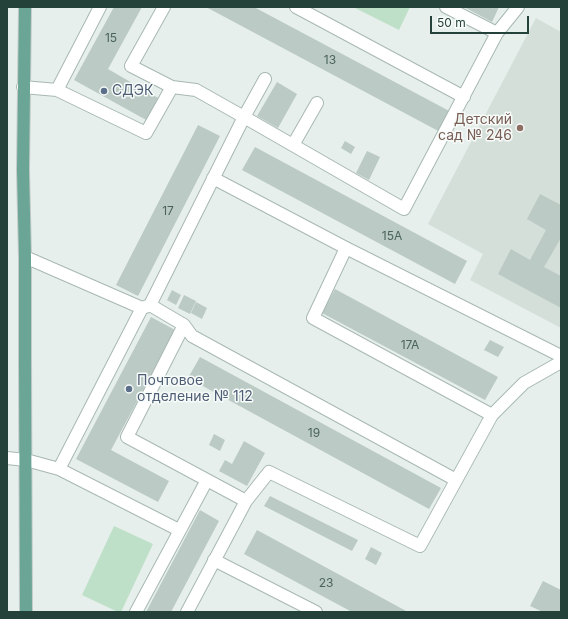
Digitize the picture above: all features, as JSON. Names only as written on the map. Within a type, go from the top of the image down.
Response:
[{"type":"main road","points":[[25,7],[23,170],[26,257],[26,612]]},
{"type":"lane","points":[[57,90],[100,7]]},
{"type":"lane","points":[[164,7],[131,66],[172,87],[196,90],[404,209],[497,33],[518,7]]},
{"type":"lane","points":[[296,7],[464,97]]},
{"type":"lane","points":[[446,7],[497,33]]},
{"type":"lane","points":[[59,469],[146,307],[265,79]]},
{"type":"lane","points":[[23,87],[57,90],[146,133],[172,87]]},
{"type":"lane","points":[[293,145],[317,103]]},
{"type":"lane","points":[[213,178],[346,248],[561,356]]},
{"type":"lane","points":[[346,248],[313,318],[492,415]]},
{"type":"lane","points":[[26,257],[146,307],[184,325],[192,336],[456,480]]},
{"type":"lane","points":[[184,325],[127,437],[246,501]]},
{"type":"lane","points":[[187,612],[246,501],[269,472],[420,546],[492,415],[524,383],[561,362]]},
{"type":"lane","points":[[7,458],[26,460],[59,469],[179,530]]},
{"type":"lane","points":[[136,612],[207,480]]},
{"type":"lane","points":[[214,560],[316,612]]},
{"type":"shaded area","name":"Детский сад № 246","points":[[536,18],[561,32],[561,328],[470,280],[483,254],[428,224]]},
{"type":"green space","points":[[353,7],[410,7],[399,30]]},
{"type":"green space","points":[[114,526],[153,544],[121,612],[82,595]]},
{"type":"building","points":[[114,7],[142,7],[108,69],[160,99],[148,121],[74,80]]},
{"type":"building","points":[[206,7],[254,7],[453,113],[442,133]]},
{"type":"building","points":[[464,7],[499,7],[492,22]]},
{"type":"building","points":[[277,82],[297,94],[278,128],[257,116]]},
{"type":"building","points":[[198,125],[220,136],[138,296],[116,285]]},
{"type":"building","points":[[345,141],[355,147],[351,154],[341,148]]},
{"type":"building","points":[[255,147],[467,261],[455,284],[242,170]]},
{"type":"building","points":[[367,151],[380,157],[369,180],[356,173]]},
{"type":"building","points":[[540,194],[561,205],[561,238],[544,267],[561,276],[561,308],[498,274],[511,249],[530,260],[546,230],[527,219]]},
{"type":"building","points":[[335,289],[498,377],[485,400],[322,313]]},
{"type":"building","points":[[172,290],[181,295],[176,305],[167,300]]},
{"type":"building","points":[[184,295],[196,301],[190,314],[178,308]]},
{"type":"building","points":[[196,302],[207,308],[202,319],[191,313]]},
{"type":"building","points":[[151,317],[175,330],[111,450],[169,481],[158,502],[76,459]]},
{"type":"building","points":[[490,340],[504,347],[498,357],[484,350]]},
{"type":"building","points":[[200,357],[441,488],[429,509],[188,378]]},
{"type":"building","points":[[214,434],[225,440],[220,451],[209,445]]},
{"type":"building","points":[[244,441],[265,453],[247,486],[219,471],[225,460],[232,464]]},
{"type":"building","points":[[270,496],[358,540],[352,551],[264,506]]},
{"type":"building","points":[[200,510],[219,521],[171,612],[146,612]]},
{"type":"building","points":[[257,530],[408,612],[352,612],[244,554]]},
{"type":"building","points":[[371,547],[382,553],[376,565],[365,559]]},
{"type":"building","points":[[543,581],[561,590],[561,612],[543,612],[530,606]]},
{"type":"place","name":"СДЭК","points":[[104,91]]},
{"type":"place","name":"Детский сад № 246","points":[[520,128]]},
{"type":"place","name":"Почтовое отделение № 112","points":[[129,389]]}]
